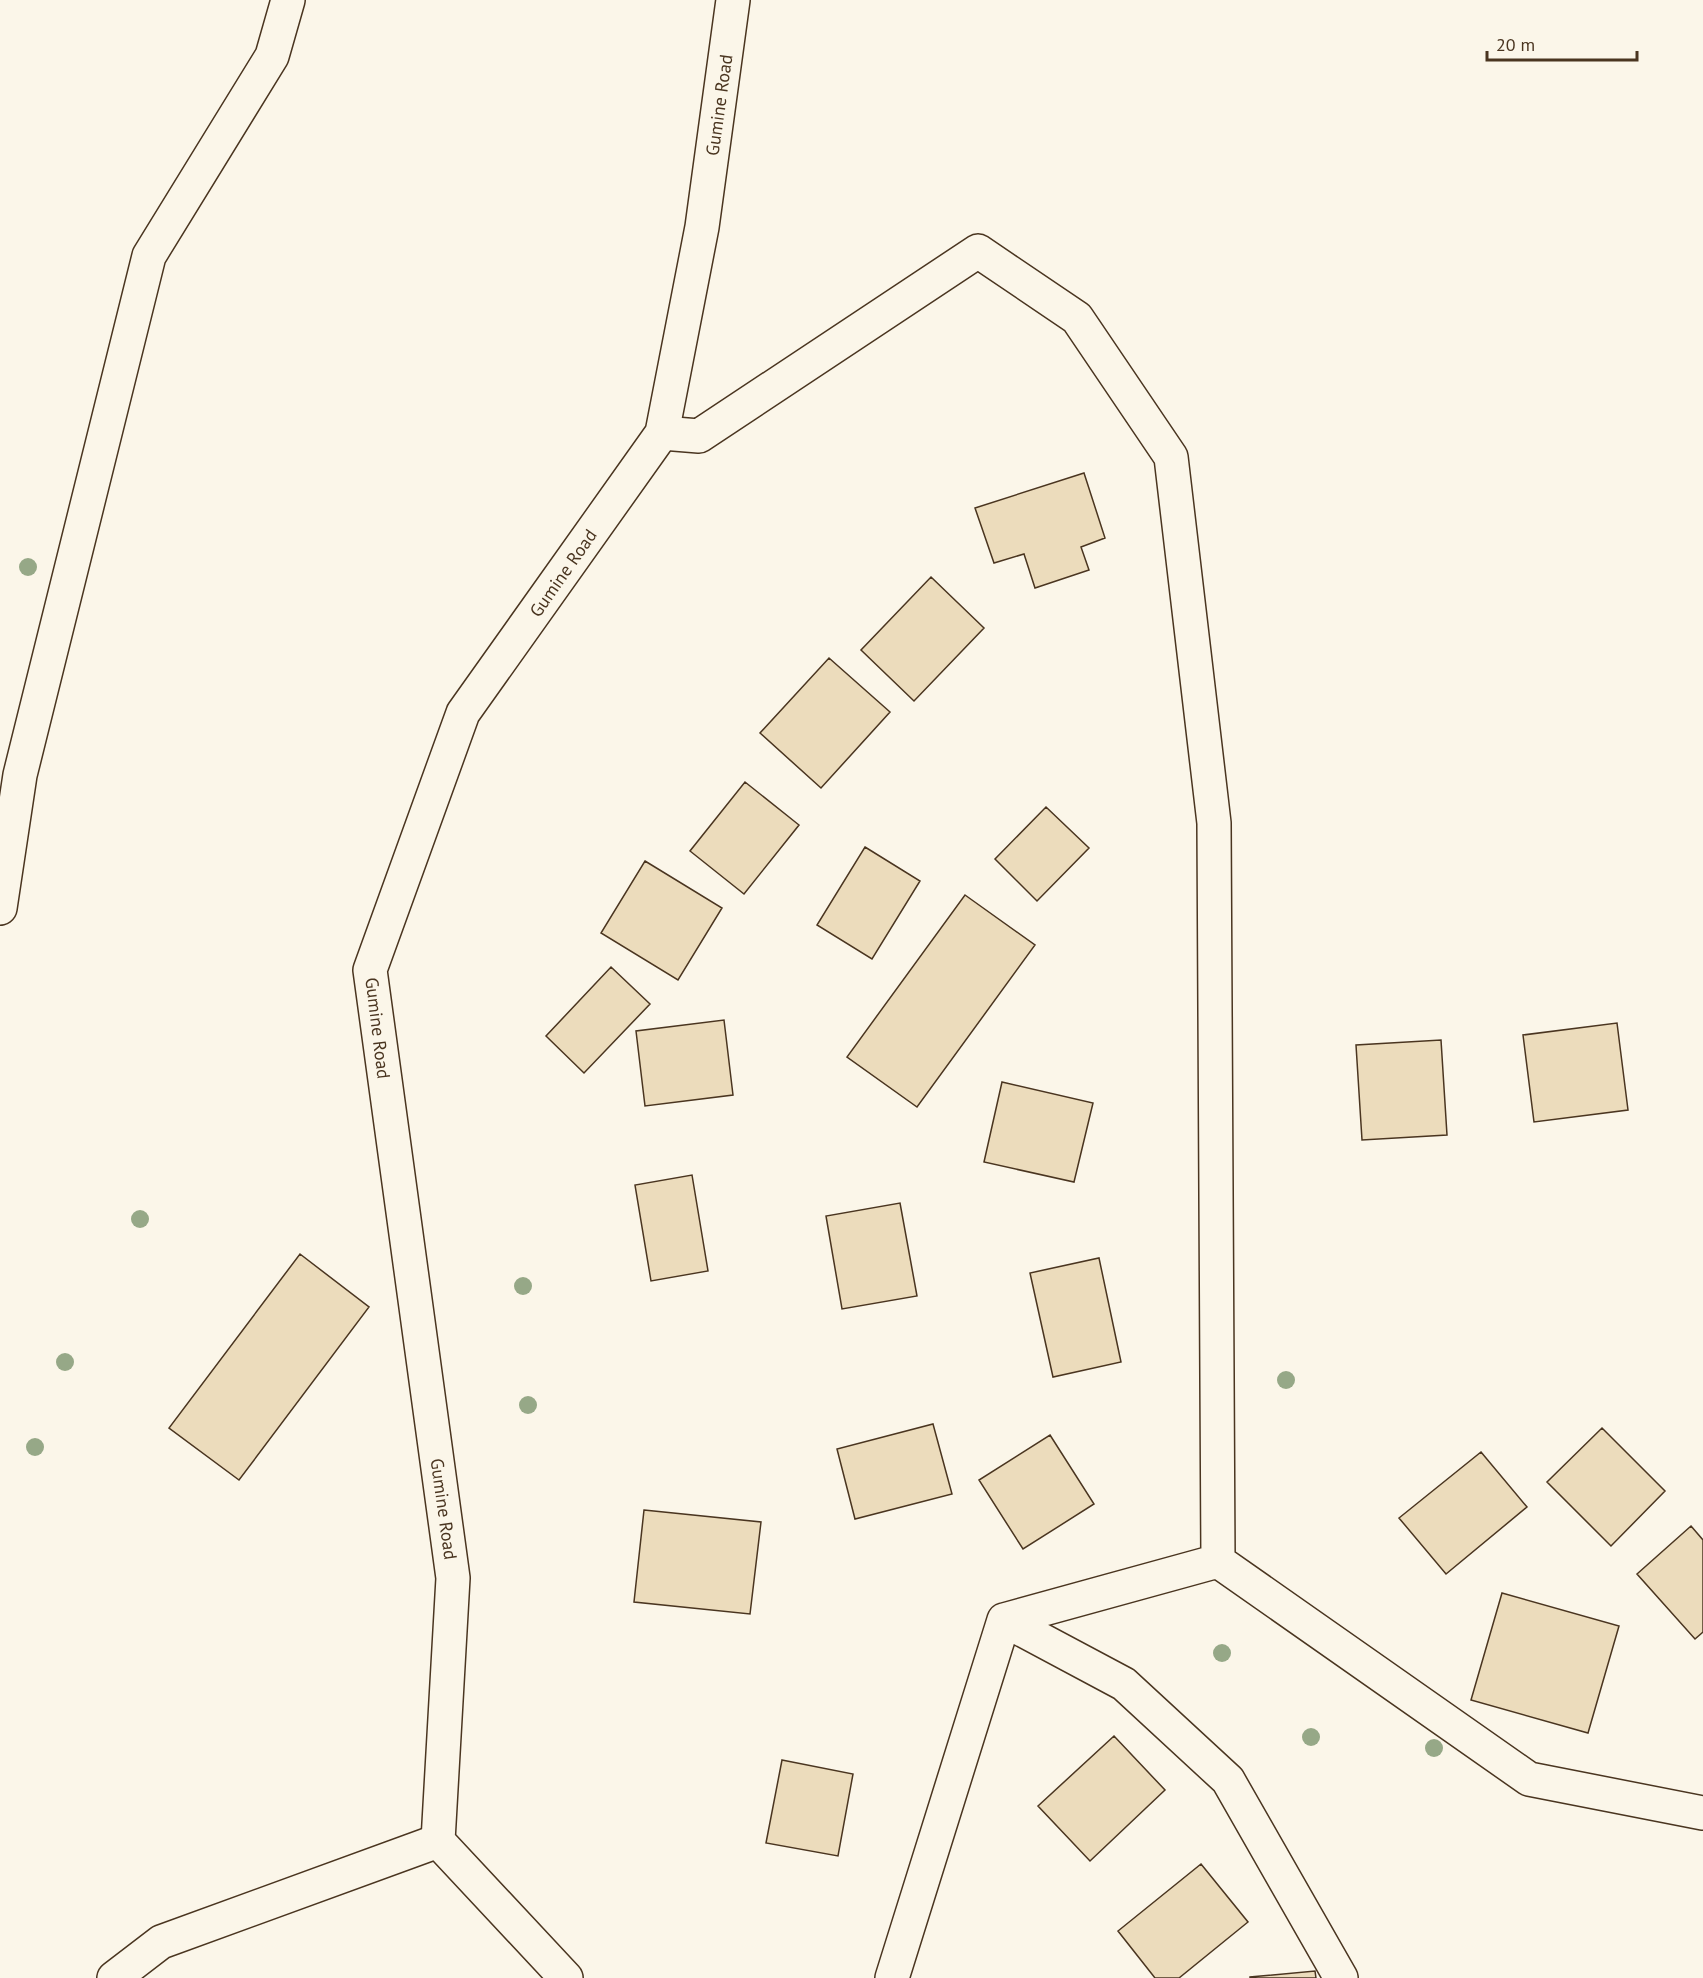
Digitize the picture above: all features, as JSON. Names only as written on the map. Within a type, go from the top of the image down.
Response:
[{"type":"street","points":[[0,908],[20,775],[149,256],[272,56],[288,0]]},
{"type":"street","name":"Gumine Road","points":[[438,1841],[453,1578],[370,970],[463,713],[662,433],[702,227],[733,0]]},
{"type":"street","points":[[662,433],[699,436],[978,251],[1077,318],[1171,457],[1214,823],[1218,1562]]},
{"type":"street","points":[[1004,1620],[1218,1562]]},
{"type":"street","points":[[1218,1562],[1529,1779],[1703,1813]]},
{"type":"street","points":[[892,1978],[1004,1620]]},
{"type":"street","points":[[1004,1620],[1124,1684],[1228,1780],[1341,1978]]},
{"type":"street","points":[[114,1978],[161,1942],[438,1841],[566,1978]]},
{"type":"building","points":[[1084,473],[1105,538],[1081,547],[1089,570],[1035,588],[1024,554],[994,563],[975,508]]},
{"type":"building","points":[[931,577],[984,628],[914,701],[861,650]]},
{"type":"building","points":[[829,658],[890,712],[821,788],[760,733]]},
{"type":"building","points":[[745,782],[799,825],[744,894],[690,851]]},
{"type":"building","points":[[1046,807],[1089,848],[1037,901],[995,859]]},
{"type":"building","points":[[865,847],[920,881],[872,959],[817,925]]},
{"type":"building","points":[[645,861],[722,908],[678,980],[601,933]]},
{"type":"building","points":[[965,895],[1035,945],[917,1107],[847,1057]]},
{"type":"building","points":[[611,967],[650,1004],[584,1073],[546,1036]]},
{"type":"building","points":[[724,1020],[733,1095],[645,1106],[636,1031]]},
{"type":"building","points":[[1617,1023],[1628,1110],[1534,1122],[1523,1035]]},
{"type":"building","points":[[1441,1040],[1447,1135],[1362,1140],[1356,1045]]},
{"type":"building","points":[[1002,1082],[1093,1103],[1074,1182],[984,1162]]},
{"type":"building","points":[[692,1175],[708,1271],[651,1281],[635,1185]]},
{"type":"building","points":[[900,1203],[917,1296],[842,1309],[826,1216]]},
{"type":"building","points":[[300,1254],[369,1307],[239,1480],[169,1428]]},
{"type":"building","points":[[1099,1258],[1121,1362],[1053,1377],[1030,1273]]},
{"type":"building","points":[[933,1424],[952,1494],[855,1519],[837,1449]]},
{"type":"building","points":[[1602,1428],[1665,1491],[1611,1546],[1547,1482]]},
{"type":"building","points":[[1050,1435],[1094,1504],[1023,1549],[979,1480]]},
{"type":"building","points":[[1481,1452],[1527,1507],[1446,1574],[1399,1518]]},
{"type":"building","points":[[644,1510],[761,1522],[750,1614],[634,1602]]},
{"type":"building","points":[[1691,1526],[1703,1540],[1703,1632],[1695,1639],[1637,1574]]},
{"type":"building","points":[[1502,1593],[1619,1626],[1588,1733],[1471,1700]]},
{"type":"building","points":[[1114,1736],[1165,1790],[1090,1861],[1038,1806]]},
{"type":"building","points":[[782,1760],[853,1774],[838,1856],[766,1843]]},
{"type":"building","points":[[1201,1864],[1248,1922],[1179,1978],[1155,1978],[1118,1931]]},
{"type":"building","points":[[1315,1971],[1316,1978],[1250,1978],[1250,1977]]}]
